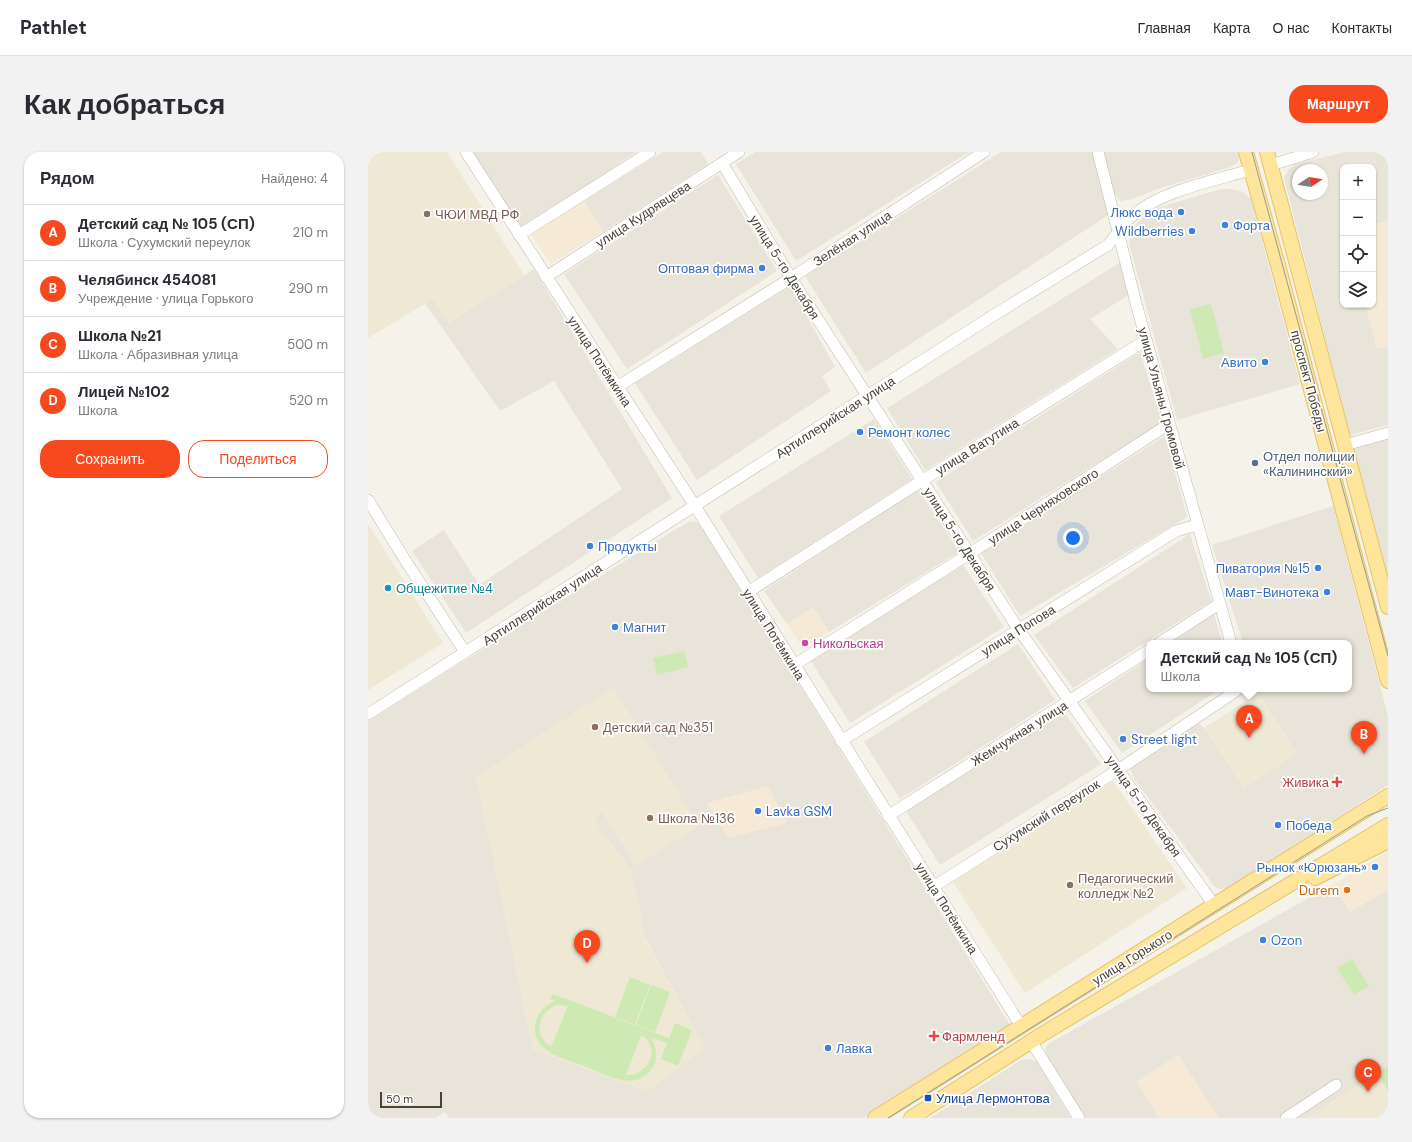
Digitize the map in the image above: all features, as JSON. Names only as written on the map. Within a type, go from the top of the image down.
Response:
[{"type":"main road","name":"проспект Победы","points":[[1246,152],[1278,265],[1388,681]]},
{"type":"main road","name":"проспект Победы","points":[[1269,158],[1388,607]]},
{"type":"main road","name":"Артиллерийская улица","points":[[1250,170],[1269,158]]},
{"type":"main road","name":"улица Горького","points":[[875,1118],[1388,796]]},
{"type":"main road","name":"улица Горького","points":[[911,1118],[1031,1041],[1268,896],[1388,825]]},
{"type":"main road","points":[[1268,896],[1293,889],[1388,841]]},
{"type":"main road","points":[[1149,946],[1158,963]]},
{"type":"main road","name":"улица Потёмкина","points":[[1020,1026],[1031,1041]]},
{"type":"street","name":"улица Потёмкина","points":[[466,152],[694,506],[1020,1026]]},
{"type":"street","points":[[519,235],[650,152]]},
{"type":"street","name":"улица Кудрявцева","points":[[546,277],[739,152]]},
{"type":"street","name":"Зелёная улица","points":[[617,387],[791,278],[984,152]]},
{"type":"street","name":"улица Ульяны Громовой","points":[[1098,152],[1146,340],[1230,640]]},
{"type":"street","name":"Артиллерийская улица","points":[[1269,158],[1313,152]]},
{"type":"street","name":"улица 5-го Декабря","points":[[722,163],[791,278],[1019,630],[1214,905]]},
{"type":"street","name":"Артиллерийская улица","points":[[368,714],[994,315],[1108,245],[1131,217],[1148,204],[1160,198],[1250,170]]},
{"type":"street","name":"улица Ватутина","points":[[748,592],[1146,340]]},
{"type":"street","name":"улица Черняховского","points":[[794,665],[969,554],[1169,424]]},
{"type":"street","points":[[1345,445],[1388,433]]},
{"type":"street","points":[[368,500],[465,652]]},
{"type":"street","name":"улица Попова","points":[[841,741],[1176,531],[1197,525]]},
{"type":"street","points":[[1164,640],[1219,604]]},
{"type":"street","name":"Жемчужная улица","points":[[888,816],[1146,652]]},
{"type":"street","name":"Сухумский переулок","points":[[933,886],[1118,770],[1235,692]]},
{"type":"street","name":"улица Потёмкина","points":[[1031,1041],[1079,1118]]},
{"type":"street","points":[[1286,1118],[1336,1085]]},
{"type":"shaded area","name":"ЧЮИ МВД РФ","points":[[368,152],[447,152],[524,275],[448,323],[433,299],[368,338]]},
{"type":"shaded area","points":[[472,152],[636,152],[522,229]]},
{"type":"shaded area","points":[[663,152],[701,152],[708,164],[603,232],[584,201]]},
{"type":"shaded area","points":[[755,152],[969,152],[796,261],[736,164]]},
{"type":"shaded area","points":[[1001,152],[1093,152],[1110,214],[866,373],[805,276]]},
{"type":"shaded area","points":[[1103,152],[1240,153],[1238,162],[1231,167],[1160,188],[1133,199],[1120,201],[1114,193]]},
{"type":"shaded area","points":[[1345,152],[1388,152],[1388,221],[1376,224],[1376,164],[1340,164],[1340,308],[1367,308],[1377,349],[1388,346],[1388,425],[1350,435],[1284,178],[1288,170],[1292,167],[1292,200],[1328,200],[1328,164],[1295,164]]},
{"type":"shaded area","points":[[718,175],[777,271],[627,369],[564,274]]},
{"type":"shaded area","points":[[1221,189],[1232,189],[1243,192],[1251,199],[1300,384],[1177,420],[1129,243],[1131,233],[1137,223],[1157,208]]},
{"type":"shaded area","points":[[584,201],[603,232],[551,264],[531,234]]},
{"type":"shaded area","points":[[1388,221],[1388,346],[1377,349],[1367,308],[1376,308],[1376,224]]},
{"type":"shaded area","points":[[1121,262],[1129,295],[1090,319],[1118,349],[925,470],[887,408]]},
{"type":"shaded area","points":[[534,269],[672,498],[466,633],[412,551],[444,530],[479,585],[622,489],[554,381],[500,411],[425,303],[433,298],[448,323]]},
{"type":"shaded area","points":[[790,286],[835,367],[822,376],[831,391],[697,480],[635,383]]},
{"type":"shaded area","points":[[1140,352],[1162,422],[973,541],[936,482]]},
{"type":"shaded area","points":[[874,419],[912,479],[758,578],[719,516]]},
{"type":"shaded area","points":[[1165,436],[1187,517],[1020,616],[981,553]]},
{"type":"shaded area","points":[[1388,436],[1388,585],[1351,446]]},
{"type":"shaded area","points":[[918,489],[959,552],[829,632],[813,608],[787,624],[764,591]]},
{"type":"shaded area","points":[[1333,506],[1388,716],[1388,785],[1229,887],[1221,889],[1215,887],[1134,779],[1131,771],[1132,766],[1197,722],[1204,728],[1244,788],[1297,753],[1258,692],[1352,692],[1352,640],[1242,640],[1212,545]]},
{"type":"shaded area","points":[[694,521],[699,523],[1010,1025],[863,1118],[449,1118],[445,1112],[435,1118],[368,1118],[368,721],[689,522]],"holes":[[[666,771],[594,816],[598,827],[631,870],[645,938],[705,1048],[533,1050],[491,847]]]},
{"type":"shaded area","points":[[368,524],[443,643],[368,690]]},
{"type":"shaded area","points":[[1190,534],[1211,601],[1149,640],[1146,640],[1146,642],[1073,688],[1034,635]]},
{"type":"shaded area","points":[[963,565],[1004,627],[850,723],[811,661]]},
{"type":"shaded area","points":[[813,608],[828,632],[803,648],[787,624]]},
{"type":"shaded area","points":[[1214,614],[1221,640],[1175,640]]},
{"type":"shaded area","points":[[1018,644],[1055,700],[900,799],[864,742]]},
{"type":"shaded area","points":[[1146,660],[1146,692],[1215,692],[1122,753],[1085,701]]},
{"type":"shaded area","points":[[613,687],[699,826],[636,866],[601,811],[594,816],[598,827],[631,870],[645,939],[705,1048],[647,1092],[533,1050],[491,847],[475,778]]},
{"type":"shaded area","points":[[1258,693],[1297,753],[1244,788],[1204,728]]},
{"type":"shaded area","points":[[1064,712],[1101,764],[940,865],[906,811]]},
{"type":"shaded area","name":"Педагогический колледж №2","points":[[1113,781],[1187,888],[1025,993],[953,882]]},
{"type":"shaded area","points":[[768,786],[787,823],[728,838],[707,803]]},
{"type":"shaded area","name":"Рынок «Юрюзань»","points":[[1388,851],[1388,889],[1349,912],[1334,884]]},
{"type":"shaded area","points":[[1334,884],[1350,912],[1388,889],[1388,1066],[1307,1118],[1219,1118],[1178,1055],[1137,1082],[1159,1118],[1084,1118],[1048,1058],[1045,1049],[1048,1044]]},
{"type":"shaded area","points":[[1178,1055],[1219,1118],[1159,1118],[1137,1082]]},
{"type":"shaded area","points":[[1029,1059],[1037,1062],[1071,1118],[930,1118],[1021,1060]]},
{"type":"shaded area","points":[[1388,1066],[1388,1118],[1307,1118]]},
{"type":"green space","points":[[1211,304],[1224,353],[1203,359],[1190,309]]},
{"type":"green space","points":[[684,651],[688,667],[657,675],[653,658]]},
{"type":"green space","points":[[1352,959],[1369,986],[1354,995],[1337,968]]},
{"type":"green space","points":[[630,977],[650,985],[635,1024],[615,1017]]},
{"type":"green space","points":[[651,985],[670,992],[655,1032],[636,1025]]},
{"type":"green space","points":[[553,994],[669,1038],[675,1023],[692,1030],[678,1066],[661,1059],[667,1043],[652,1038],[656,1050],[654,1066],[644,1077],[627,1081],[608,1076],[556,1056],[543,1047],[535,1034],[536,1021],[543,1009],[548,1004],[555,1001],[550,999]],"holes":[[[559,1005],[568,1006],[551,1047],[541,1036],[540,1023],[546,1012]],[[641,1035],[651,1046],[652,1053],[650,1060],[641,1071],[626,1075]]]},
{"type":"green space","points":[[1388,1066],[1388,1091],[1377,1073]]},
{"type":"tram line","points":[[1252,152],[1388,656]]},
{"type":"tram line","points":[[888,1118],[1367,816],[1388,808]]},
{"type":"place","name":"Люкс вода","points":[[1181,212]]},
{"type":"place","name":"ЧЮИ МВД РФ","points":[[427,214]]},
{"type":"place","name":"Форта","points":[[1225,225]]},
{"type":"place","name":"Wildberries","points":[[1192,231]]},
{"type":"place","name":"Оптовая фирма","points":[[762,268]]},
{"type":"place","name":"Авито","points":[[1265,362]]},
{"type":"place","name":"Ремонт колес","points":[[860,432]]},
{"type":"place","name":"Отдел полиции «Калининский»","points":[[1255,463]]},
{"type":"place","name":"Продукты","points":[[590,546]]},
{"type":"place","name":"Пиватория №15","points":[[1318,568]]},
{"type":"place","name":"Общежитие №4","points":[[388,588]]},
{"type":"place","name":"Мавт-Винотека","points":[[1327,592]]},
{"type":"place","name":"Магнит","points":[[615,627]]},
{"type":"place","name":"Никольская","points":[[805,643]]},
{"type":"place","name":"Детский сад №351","points":[[595,727]]},
{"type":"place","name":"Детский сад № 105 (СП)","points":[[1249,738]]},
{"type":"place","name":"Street light","points":[[1123,739]]},
{"type":"place","name":"Челябинск 454081","points":[[1364,754]]},
{"type":"place","name":"Живика","points":[[1337,782]]},
{"type":"place","name":"Lavka GSM","points":[[758,811]]},
{"type":"place","name":"Школа №136","points":[[650,818]]},
{"type":"place","name":"Победа","points":[[1278,825]]},
{"type":"place","name":"Рынок «Юрюзань»","points":[[1375,867]]},
{"type":"place","name":"Педагогический колледж №2","points":[[1070,885]]},
{"type":"place","name":"Durem","points":[[1347,890]]},
{"type":"place","name":"Ozon","points":[[1263,940]]},
{"type":"place","name":"Лицей №102","points":[[587,963]]},
{"type":"place","name":"Фармленд","points":[[934,1036]]},
{"type":"place","name":"Лавка","points":[[828,1048]]},
{"type":"place","name":"Школа №21","points":[[1368,1092]]},
{"type":"place","name":"Улица Лермонтова","points":[[928,1098]]}]
